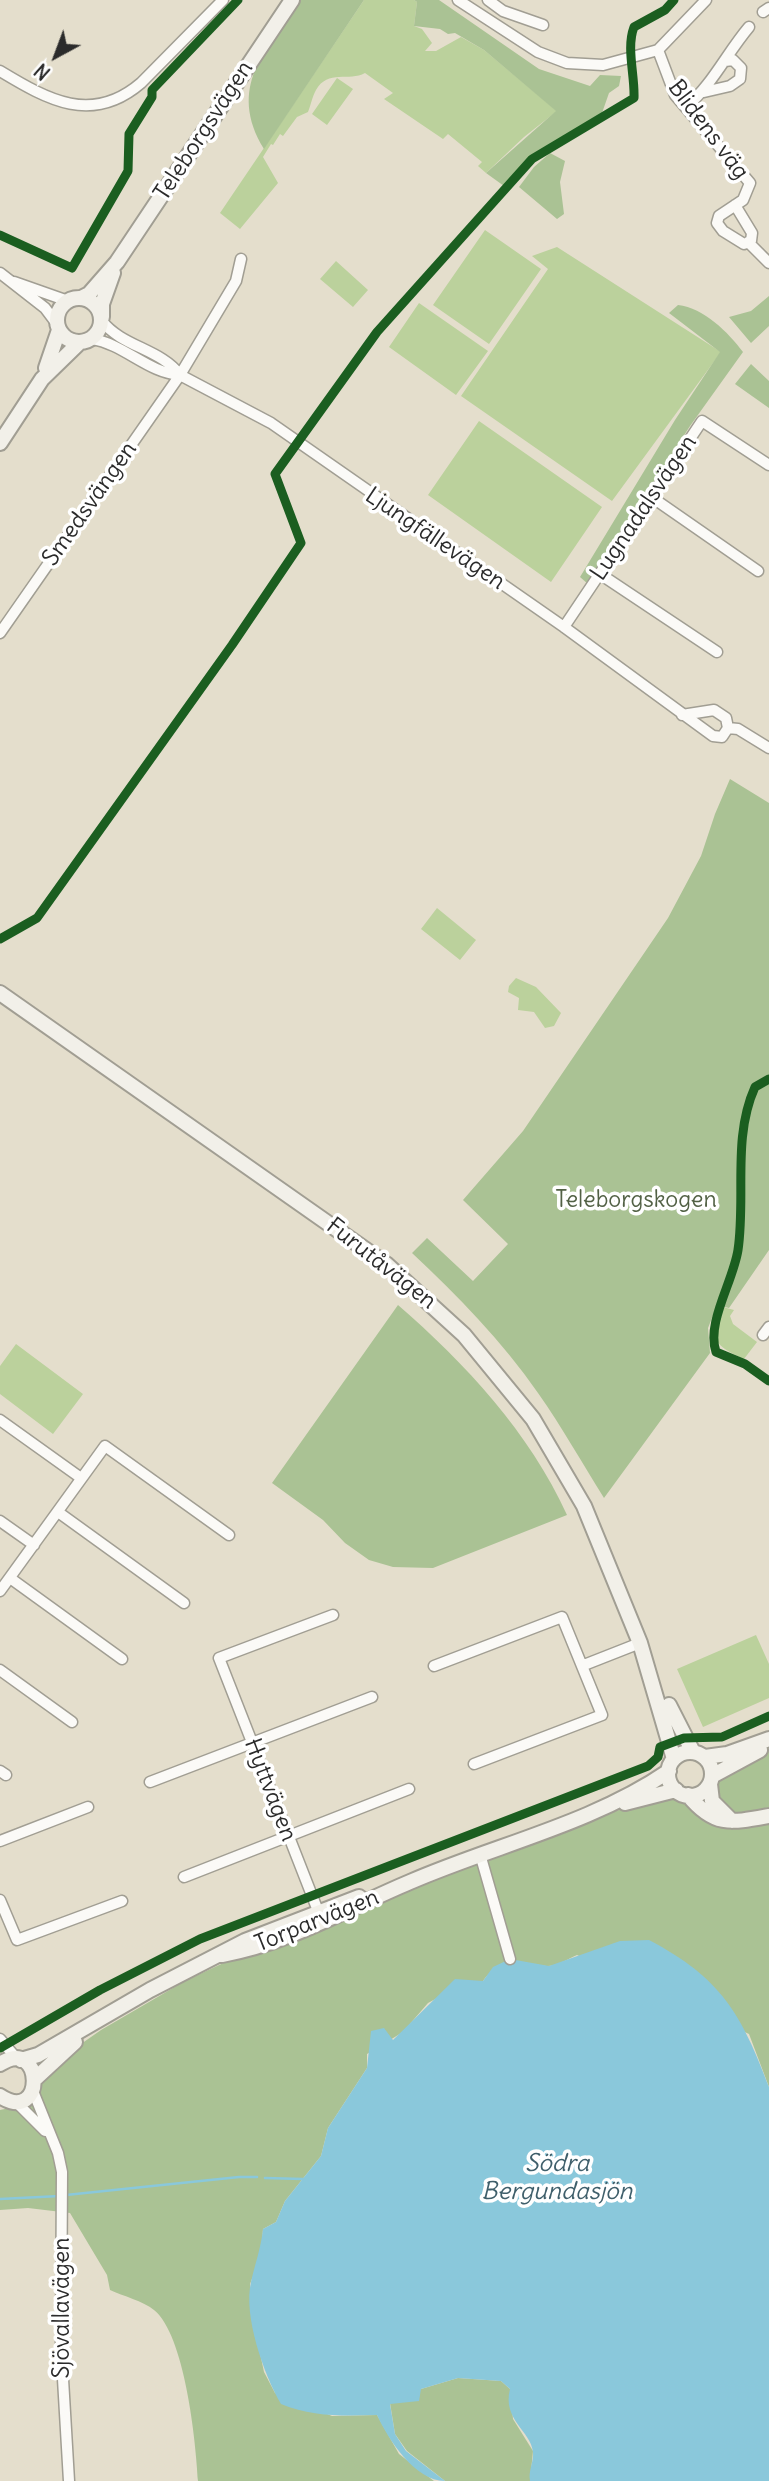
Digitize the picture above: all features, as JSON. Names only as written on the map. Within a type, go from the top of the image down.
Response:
[{"type":"street","points":[[0,71],[51,100],[87,106],[106,104],[127,96],[144,81],[223,0]]},
{"type":"street","name":"Teleborgsvägen","points":[[75,299],[89,293],[117,262],[292,0]]},
{"type":"street","points":[[458,0],[538,52],[567,63],[603,65],[658,50],[706,0]]},
{"type":"street","points":[[488,0],[503,11],[543,25]]},
{"type":"street","points":[[687,106],[704,92],[749,27]]},
{"type":"street","name":"Blidens väg","points":[[658,50],[673,90],[750,183],[748,192],[719,216],[718,223],[723,231],[744,244],[752,233],[735,205]]},
{"type":"street","points":[[704,92],[730,86],[740,79],[741,68],[733,60],[724,61]]},
{"type":"street","points":[[748,242],[769,264]]},
{"type":"street","name":"Smedsvängen","points":[[0,633],[180,375],[236,281],[241,260]]},
{"type":"street","name":"Teleborgsvägen","points":[[102,319],[105,293],[117,262]]},
{"type":"street","points":[[0,273],[48,311],[66,338],[85,341]]},
{"type":"street","points":[[0,443],[42,379],[99,331],[102,319],[95,304],[13,282]]},
{"type":"street","points":[[42,379],[58,327],[60,310],[75,299]]},
{"type":"street","name":"Ljungfällevägen","points":[[102,319],[112,332],[173,366],[180,375]]},
{"type":"street","name":"Ljungfällevägen","points":[[85,341],[111,344],[168,374],[180,375],[271,423],[564,627],[713,736],[722,737],[729,729]]},
{"type":"street","name":"Lugnadalsvägen","points":[[564,627],[702,421],[769,465]]},
{"type":"street","points":[[650,496],[758,571]]},
{"type":"street","points":[[600,574],[717,653]]},
{"type":"street","points":[[682,715],[713,710],[726,718],[729,729],[738,729],[769,748]]},
{"type":"street","name":"Furutåvägen","points":[[0,993],[386,1264],[435,1305],[504,1382],[533,1419],[568,1474],[602,1544],[640,1643],[672,1765]]},
{"type":"street","points":[[0,1420],[81,1478]]},
{"type":"street","points":[[0,1591],[81,1478],[107,1448],[229,1535]]},
{"type":"street","points":[[58,1512],[184,1602]]},
{"type":"street","points":[[0,1521],[34,1545]]},
{"type":"street","points":[[10,1578],[122,1659]]},
{"type":"street","name":"Hyttvägen","points":[[320,1917],[219,1658],[332,1615]]},
{"type":"street","points":[[434,1666],[562,1617],[583,1665],[602,1715],[474,1764]]},
{"type":"street","points":[[583,1665],[640,1643]]},
{"type":"street","name":"Furutåvägen","points":[[640,1643],[653,1663],[676,1724],[699,1755]]},
{"type":"street","points":[[0,1670],[72,1722]]},
{"type":"street","points":[[150,1782],[372,1698]]},
{"type":"street","points":[[769,1739],[727,1754],[699,1755],[672,1765],[669,1779],[710,1817],[732,1821],[769,1816]]},
{"type":"street","points":[[682,1793],[701,1793],[711,1780],[769,1746]]},
{"type":"street","points":[[699,1755],[711,1780],[712,1801],[732,1821]]},
{"type":"street","name":"Torparvägen","points":[[583,1815],[672,1765]]},
{"type":"street","points":[[184,1877],[409,1789]]},
{"type":"street","name":"Torparvägen","points":[[0,2064],[38,2055],[127,2003],[244,1941],[320,1917],[583,1815],[682,1793]]},
{"type":"street","points":[[0,1842],[88,1807]]},
{"type":"street","points":[[480,1854],[510,1959]]},
{"type":"street","points":[[0,1900],[17,1940],[122,1901]]},
{"type":"street","name":"Torparvägen","points":[[6,2101],[34,2085],[56,2057],[127,2003]]},
{"type":"street","points":[[0,2039],[19,2060],[31,2067],[34,2085]]},
{"type":"street","name":"Sjövallavägen","points":[[34,2085],[58,2153],[62,2197],[61,2338],[69,2481]]},
{"type":"street","points":[[6,2101],[51,2137]]},
{"type":"green space","points":[[301,0],[364,0],[264,149],[253,127],[249,107],[250,88],[264,53]]},
{"type":"green space","points":[[364,0],[414,0],[417,2],[414,26],[422,29],[432,43],[425,51],[436,51],[461,37],[484,50],[557,111],[524,137],[486,173],[478,166],[482,162],[448,134],[443,139],[384,99],[393,93],[365,73],[326,80],[316,90],[308,112],[297,117],[283,136],[280,134],[263,157],[278,183],[240,229],[220,213]]},
{"type":"green space","points":[[414,0],[439,0],[539,69],[590,86],[600,75],[621,76],[619,86],[609,93],[602,113],[537,152],[504,186],[486,173],[556,111],[484,50],[455,33],[448,34],[440,29],[414,26],[417,2]]},
{"type":"green space","points":[[337,78],[353,89],[327,125],[312,114]]},
{"type":"green space","points":[[550,153],[565,161],[560,182],[564,214],[557,219],[519,187],[534,167]]},
{"type":"green space","points":[[485,230],[541,269],[489,344],[433,305]]},
{"type":"green space","points":[[557,247],[721,352],[612,501],[461,396],[548,269],[532,256]]},
{"type":"green space","points":[[336,261],[368,290],[353,307],[320,279]]},
{"type":"green space","points":[[769,296],[769,326],[751,343],[729,317],[751,311]]},
{"type":"green space","points":[[419,303],[488,351],[456,395],[389,347]]},
{"type":"green space","points":[[678,305],[697,311],[715,322],[743,352],[690,426],[588,584],[580,577],[675,420],[720,352],[669,313]]},
{"type":"green space","points":[[751,364],[769,381],[769,408],[735,384]]},
{"type":"green space","points":[[479,421],[602,507],[551,582],[428,495]]},
{"type":"green space","name":"Teleborgskogen","points":[[730,779],[769,803],[769,1250],[729,1308],[717,1305],[708,1328],[710,1353],[604,1498],[547,1406],[510,1355],[463,1302],[412,1253],[427,1238],[473,1281],[508,1244],[463,1200],[523,1131],[668,918],[701,856]]},
{"type":"green space","points":[[437,908],[476,940],[460,960],[421,929]]},
{"type":"green space","points":[[516,978],[536,987],[561,1013],[554,1026],[545,1028],[534,1012],[518,1010],[519,998],[508,992],[509,986]]},
{"type":"green space","points":[[398,1305],[471,1375],[494,1401],[534,1456],[567,1515],[433,1568],[393,1567],[369,1560],[345,1543],[323,1520],[272,1483]]},
{"type":"green space","points":[[723,1307],[734,1310],[730,1316],[733,1324],[757,1342],[744,1359],[726,1350],[717,1340],[716,1328]]},
{"type":"green space","points":[[16,1344],[83,1394],[53,1434],[0,1394],[0,1366]]},
{"type":"green space","points":[[756,1635],[769,1664],[769,1698],[703,1727],[677,1669]]},
{"type":"green space","points":[[769,1751],[769,2087],[749,2034],[577,1955],[550,1966],[505,1962],[483,1981],[467,1982],[428,2003],[403,2032],[367,2054],[367,2068],[328,2128],[321,2156],[285,2201],[276,2222],[263,2229],[261,2256],[250,2284],[252,2315],[264,2372],[275,2393],[332,2416],[377,2415],[399,2454],[434,2481],[198,2481],[187,2390],[174,2342],[165,2323],[154,2310],[139,2301],[110,2290],[107,2275],[70,2213],[28,2208],[0,2210],[0,2110],[14,2107],[51,2065],[101,2030],[185,1981],[232,1959],[627,1807],[671,1795],[686,1799],[704,1796],[725,1773]]},
{"type":"green space","points":[[458,2378],[501,2381],[510,2389],[513,2419],[533,2451],[530,2481],[445,2481],[407,2451],[395,2434],[390,2403],[401,2402],[421,2389]]},
{"type":"water","name":"Södra Bergundasjön","points":[[649,1940],[694,1969],[726,2000],[749,2038],[769,2087],[769,2481],[530,2481],[533,2456],[531,2445],[510,2409],[510,2389],[501,2381],[458,2378],[421,2389],[419,2401],[390,2404],[395,2434],[406,2451],[445,2481],[423,2474],[413,2466],[395,2446],[377,2415],[316,2413],[281,2404],[262,2362],[250,2311],[251,2282],[263,2229],[276,2222],[285,2201],[321,2156],[328,2128],[367,2068],[371,2031],[384,2028],[393,2040],[455,1979],[483,1981],[493,1967],[510,1959],[549,1966],[620,1941]]},
{"type":"waterway","points":[[66,2195],[257,2177]]},
{"type":"waterway","points":[[265,2178],[303,2179]]},
{"type":"waterway","points":[[0,2199],[60,2196]]},
{"type":"cycle path","points":[[0,235],[72,268],[128,171],[129,134],[152,97],[152,90],[238,0]]},
{"type":"cycle path","points":[[0,939],[37,918],[232,645],[301,543],[275,474],[377,332],[532,159],[634,98],[631,53],[634,27],[665,10],[674,0]]},
{"type":"cycle path","points":[[769,1079],[755,1087],[748,1106],[742,1147],[738,1250],[717,1315],[714,1341],[716,1352],[745,1364],[769,1381]]},
{"type":"cycle path","points":[[0,2048],[100,1990],[200,1939],[648,1766],[658,1757],[660,1747],[684,1738],[722,1737],[769,1716]]}]
